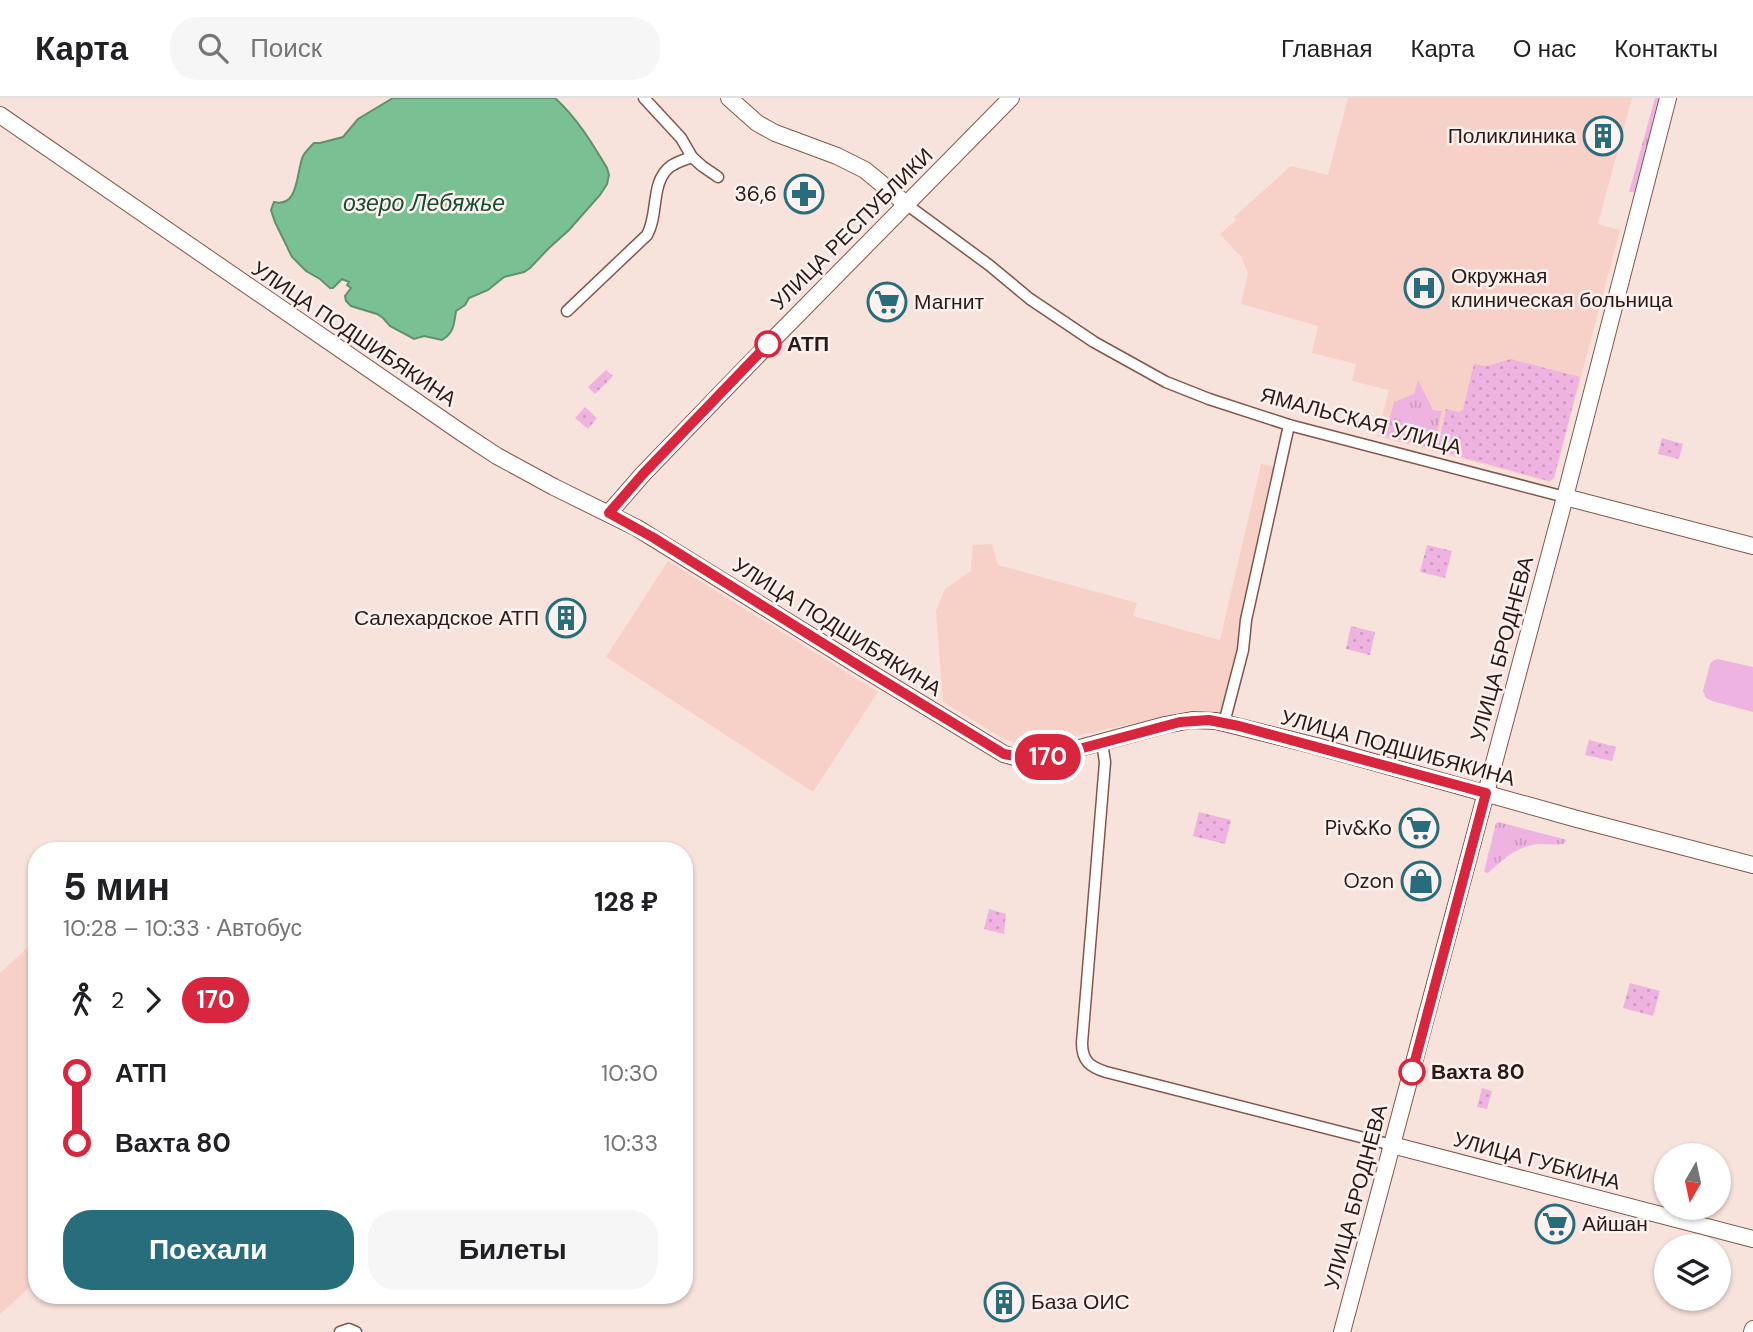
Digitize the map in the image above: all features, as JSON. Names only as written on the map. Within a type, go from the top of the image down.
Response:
[{"type":"main road","points":[[729,98],[757,123],[775,133],[837,156],[864,170],[906,204]]},
{"type":"main road","name":"УЛИЦА РЕСПУБЛИКИ","points":[[609,513],[643,474],[1011,98]]},
{"type":"main road","name":"УЛИЦА БРОДНЕВА","points":[[1342,1332],[1565,497],[1668,98]]},
{"type":"main road","name":"УЛИЦА ПОДШИБЯКИНА","points":[[0,115],[497,456],[654,538],[1004,754],[1018,758],[1043,758],[1180,722],[1209,720],[1753,865]]},
{"type":"main road","name":"ЯМАЛЬСКАЯ УЛИЦА","points":[[1565,497],[1753,546]]},
{"type":"main road","name":"УЛИЦА ГУБКИНА","points":[[1392,1145],[1753,1240]]},
{"type":"street","points":[[644,98],[681,138],[692,157],[718,177]]},
{"type":"street","points":[[567,311],[647,235],[663,175],[673,165],[692,157]]},
{"type":"street","name":"ЯМАЛЬСКАЯ УЛИЦА","points":[[906,204],[1030,299],[1094,342],[1166,382],[1209,400],[1289,425],[1565,497]]},
{"type":"street","points":[[1224,723],[1243,650],[1246,620],[1289,425]]},
{"type":"street","points":[[1101,743],[1105,762],[1084,1059],[1106,1073],[1392,1145]]},
{"type":"shaded area","name":"Окружная клиническая больница","points":[[1348,98],[1632,98],[1598,224],[1620,230],[1554,479],[1549,482],[1377,436],[1389,390],[1352,381],[1356,364],[1312,353],[1318,326],[1241,304],[1248,273],[1241,257],[1220,234],[1236,220],[1234,217],[1291,166],[1328,175]]},
{"type":"shaded area","points":[[1261,464],[1275,467],[1224,712],[1191,710],[1081,735],[1021,745],[1004,739],[943,702],[936,611],[945,589],[971,571],[973,545],[992,544],[998,565],[1137,603],[1133,616],[1220,640]]},
{"type":"shaded area","points":[[668,561],[878,692],[813,792],[606,657]]},
{"type":"shaded area","points":[[28,947],[28,1289],[0,1314],[0,973]]},
{"type":"green space","points":[[1655,98],[1660,98],[1636,189],[1629,192]]},
{"type":"green space","points":[[1511,359],[1580,377],[1554,478],[1549,481],[1437,450],[1446,409],[1459,412],[1463,409],[1474,364],[1487,366]]},
{"type":"green space","points":[[606,370],[613,376],[595,394],[588,387]]},
{"type":"green space","points":[[1418,380],[1433,410],[1442,411],[1433,449],[1385,436],[1394,402],[1414,394]]},
{"type":"green space","points":[[585,407],[597,418],[588,429],[575,418]]},
{"type":"green space","points":[[1662,438],[1683,444],[1679,459],[1658,454]]},
{"type":"green space","points":[[1427,545],[1452,551],[1445,578],[1420,572]]},
{"type":"green space","points":[[1351,626],[1375,632],[1370,655],[1346,649]]},
{"type":"green space","points":[[1718,659],[1753,667],[1753,712],[1706,698],[1703,691],[1710,664]]},
{"type":"green space","points":[[1589,740],[1616,747],[1612,761],[1585,755]]},
{"type":"green space","points":[[1199,812],[1231,820],[1225,844],[1193,836]]},
{"type":"green space","points":[[1498,822],[1567,840],[1563,844],[1524,847],[1505,858],[1488,873],[1484,872]]},
{"type":"green space","points":[[989,909],[1006,914],[1004,934],[984,929]]},
{"type":"green space","points":[[1630,983],[1660,991],[1653,1016],[1623,1008]]},
{"type":"green space","points":[[1482,1088],[1492,1091],[1487,1109],[1477,1107]]},
{"type":"water","name":"озеро Лебяжье","points":[[393,98],[555,98],[584,131],[609,175],[600,195],[569,230],[530,268],[504,277],[488,290],[469,298],[465,305],[456,311],[451,331],[442,340],[424,336],[414,339],[390,326],[377,314],[351,306],[345,296],[351,288],[347,285],[349,282],[342,279],[330,288],[292,257],[271,210],[274,202],[288,200],[292,195],[303,156],[314,143],[343,137],[358,119]]},
{"type":"bus line","name":"170","points":[[768,344],[609,513],[1004,754],[1018,758],[1043,758],[1165,724],[1209,720],[1486,793],[1412,1072]]},
{"type":"place","name":"Поликлиника","points":[[1603,136]]},
{"type":"place","name":"36,6","points":[[804,194]]},
{"type":"place","name":"Окружная клиническая больница","points":[[1424,288]]},
{"type":"place","name":"Магнит","points":[[887,302]]},
{"type":"place","name":"АТП","points":[[768,344]]},
{"type":"place","name":"Салехардское АТП","points":[[566,618]]},
{"type":"place","name":"Piv&Ko","points":[[1419,828]]},
{"type":"place","name":"Ozon","points":[[1421,881]]},
{"type":"place","name":"Вахта 80","points":[[1412,1072]]},
{"type":"place","name":"Айшан","points":[[1555,1224]]},
{"type":"place","name":"База ОИС","points":[[1004,1302]]}]
